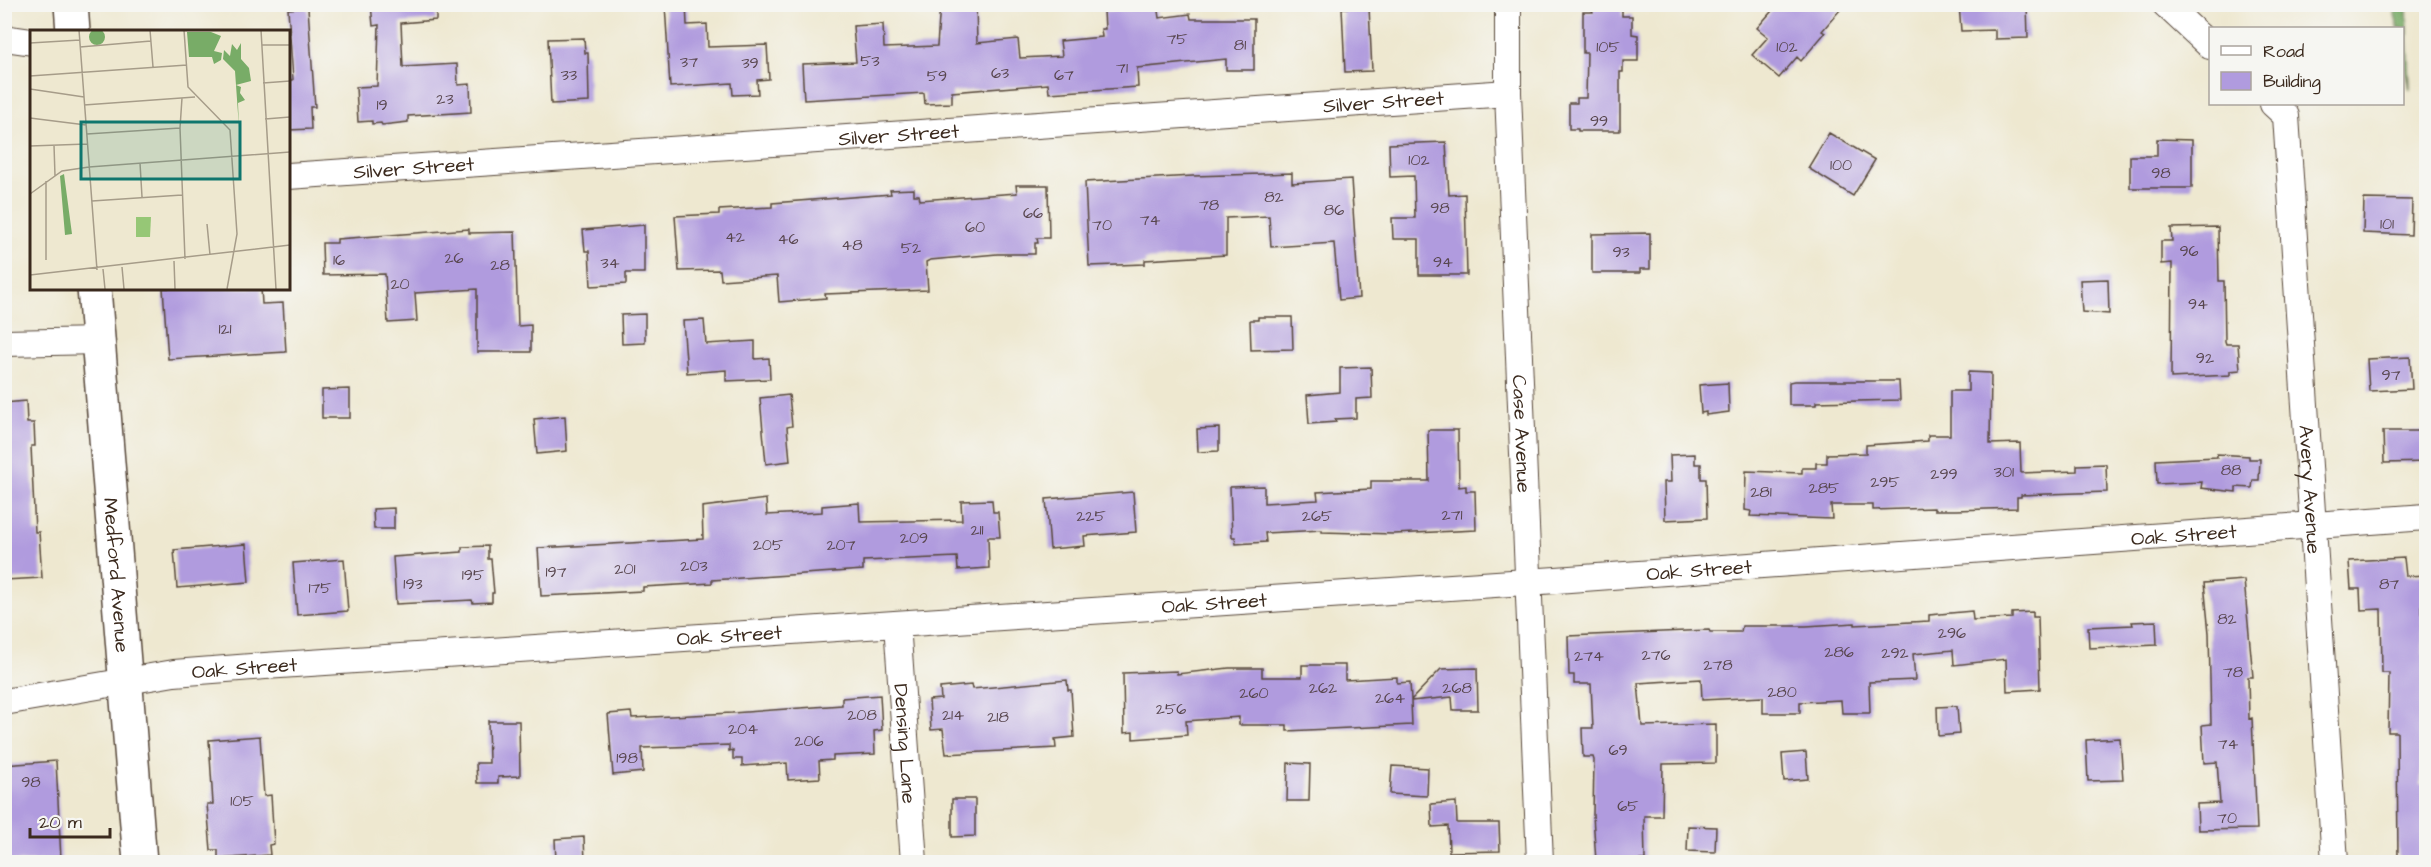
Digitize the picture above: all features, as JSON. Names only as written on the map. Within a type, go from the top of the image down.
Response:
[{"type":"main road","points":[[71,4],[73,30]]},
{"type":"main road","name":"Medford Avenue","points":[[94,290],[140,862]]},
{"type":"street","name":"Case Avenue","points":[[1508,4],[1508,93],[1540,862]]},
{"type":"street","points":[[2165,4],[2209,44]]},
{"type":"street","points":[[4,38],[30,42]]},
{"type":"street","name":"Silver Street","points":[[290,176],[1508,93]]},
{"type":"street","name":"Avery Avenue","points":[[2279,110],[2314,525],[2335,862]]},
{"type":"street","points":[[4,343],[99,340]]},
{"type":"street","name":"Oak Street","points":[[4,702],[174,673],[265,666],[1529,582],[2427,517]]},
{"type":"street","name":"Densing Lane","points":[[897,624],[914,862]]},
{"type":"green space","points":[[2393,5],[2407,5],[2410,90],[2404,57],[2404,27],[2398,27]]},
{"type":"building","points":[[371,4],[436,4],[436,20],[401,23],[403,67],[457,64],[458,85],[470,84],[471,112],[408,116],[408,122],[382,125],[381,123],[372,124],[372,121],[358,122],[356,87],[377,86],[379,25],[373,26]]},
{"type":"building","points":[[665,4],[686,4],[687,25],[707,24],[708,47],[767,45],[769,79],[757,80],[758,94],[733,95],[732,83],[670,87]]},
{"type":"building","points":[[940,4],[976,4],[977,43],[1018,39],[1020,58],[1062,56],[1060,41],[1102,37],[1101,29],[1105,29],[1104,11],[1137,9],[1137,4],[1157,4],[1159,18],[1190,14],[1191,19],[1254,19],[1254,70],[1226,70],[1226,59],[1137,68],[1138,87],[1049,93],[1048,84],[952,92],[952,103],[925,104],[924,93],[804,100],[802,64],[856,62],[853,26],[883,24],[884,48],[937,46]]},
{"type":"building","points":[[1593,4],[1622,4],[1622,16],[1632,16],[1632,34],[1638,35],[1638,61],[1623,61],[1623,72],[1620,72],[1620,131],[1569,129],[1569,103],[1577,103],[1577,98],[1586,98],[1587,53],[1583,53],[1583,12],[1593,12]]},
{"type":"building","points":[[1778,4],[1845,4],[1822,31],[1825,33],[1801,61],[1797,57],[1779,78],[1752,55],[1768,37],[1757,28]]},
{"type":"building","points":[[1959,4],[2027,4],[2028,38],[1995,39],[1995,30],[1961,31]]},
{"type":"building","points":[[1369,7],[1372,71],[1345,72],[1342,8]]},
{"type":"building","points":[[308,8],[315,107],[310,107],[311,129],[290,130],[290,80],[293,80],[288,9]]},
{"type":"building","points":[[584,38],[585,53],[588,53],[589,102],[551,104],[548,39]]},
{"type":"building","points":[[1829,133],[1875,160],[1853,196],[1808,168]]},
{"type":"building","points":[[2157,139],[2192,140],[2192,188],[2130,188],[2130,156],[2157,156]]},
{"type":"building","points":[[1446,142],[1449,195],[1465,194],[1467,275],[1419,275],[1419,239],[1393,239],[1392,218],[1415,218],[1414,176],[1390,177],[1389,144]]},
{"type":"building","points":[[1292,173],[1292,183],[1351,179],[1359,298],[1339,300],[1334,243],[1271,247],[1269,216],[1226,218],[1226,255],[1145,260],[1145,264],[1089,266],[1085,182]]},
{"type":"building","points":[[1016,185],[1048,185],[1049,238],[1037,238],[1035,254],[997,254],[930,260],[926,262],[928,290],[825,294],[826,298],[779,302],[777,276],[721,280],[720,270],[679,271],[675,216],[719,214],[719,210],[772,207],[772,203],[891,194],[890,190],[914,189],[914,195],[919,195],[920,200],[1017,193]]},
{"type":"building","points":[[2364,199],[2412,200],[2411,235],[2363,233]]},
{"type":"building","points":[[644,225],[644,273],[626,273],[626,284],[591,286],[589,251],[585,251],[583,230]]},
{"type":"building","points":[[2218,227],[2219,281],[2224,281],[2225,341],[2226,344],[2238,344],[2240,370],[2230,371],[2230,375],[2171,378],[2172,263],[2161,264],[2161,241],[2172,241],[2171,228]]},
{"type":"building","points":[[469,229],[469,233],[515,232],[518,326],[531,325],[531,352],[477,352],[477,289],[415,293],[417,321],[388,323],[385,274],[323,275],[322,243],[337,243],[337,239]]},
{"type":"building","points":[[1650,233],[1650,269],[1640,269],[1640,273],[1592,273],[1592,234]]},
{"type":"building","points":[[2108,279],[2109,314],[2082,312],[2080,280]]},
{"type":"building","points":[[163,290],[261,290],[262,304],[283,303],[286,352],[168,359]]},
{"type":"building","points":[[645,314],[645,343],[622,344],[621,315]]},
{"type":"building","points":[[1258,317],[1292,317],[1293,349],[1251,350],[1250,320],[1258,320]]},
{"type":"building","points":[[704,320],[706,344],[755,341],[755,359],[769,358],[770,379],[726,381],[726,370],[687,373],[683,321]]},
{"type":"building","points":[[2410,357],[2412,389],[2369,391],[2367,359]]},
{"type":"building","points":[[1371,367],[1372,398],[1356,399],[1356,418],[1309,424],[1307,395],[1340,392],[1340,368]]},
{"type":"building","points":[[1968,372],[1991,373],[1990,444],[2020,443],[2021,473],[2077,471],[2077,465],[2106,464],[2107,492],[2021,495],[2017,497],[2017,508],[1873,510],[1873,505],[1831,505],[1832,519],[1750,516],[1751,511],[1745,510],[1746,471],[1802,473],[1802,468],[1816,468],[1816,463],[1827,463],[1827,454],[1866,453],[1866,445],[1928,441],[1928,435],[1950,435],[1950,391],[1968,391]]},
{"type":"building","points":[[1899,381],[1900,400],[1789,405],[1789,382]]},
{"type":"building","points":[[1728,383],[1729,412],[1706,415],[1706,412],[1701,413],[1699,385]]},
{"type":"building","points":[[350,389],[350,418],[322,418],[322,390]]},
{"type":"building","points":[[789,395],[792,426],[787,427],[790,461],[766,464],[760,398]]},
{"type":"building","points":[[26,401],[27,423],[34,423],[35,446],[31,446],[35,532],[39,532],[42,578],[4,580],[4,403]]},
{"type":"building","points":[[565,416],[567,451],[537,454],[534,419]]},
{"type":"building","points":[[1219,428],[1219,451],[1198,452],[1197,429]]},
{"type":"building","points":[[1428,430],[1458,430],[1459,487],[1466,486],[1466,491],[1475,491],[1476,530],[1394,534],[1322,532],[1322,530],[1265,533],[1266,542],[1236,544],[1235,537],[1232,537],[1230,487],[1264,486],[1264,503],[1318,500],[1317,492],[1371,489],[1371,481],[1429,481]]},
{"type":"building","points":[[2383,431],[2427,431],[2427,462],[2384,463]]},
{"type":"building","points":[[1695,454],[1695,464],[1701,464],[1701,479],[1706,479],[1707,518],[1665,520],[1664,482],[1671,482],[1670,455]]},
{"type":"building","points":[[2217,454],[2260,459],[2259,480],[2253,480],[2252,488],[2236,487],[2236,492],[2201,488],[2202,482],[2157,484],[2156,460],[2217,457]]},
{"type":"building","points":[[1133,492],[1136,532],[1084,536],[1085,546],[1050,549],[1046,499]]},
{"type":"building","points":[[766,499],[767,515],[822,512],[822,506],[859,503],[860,522],[962,520],[961,501],[992,500],[993,512],[998,512],[1000,537],[988,537],[989,568],[958,570],[957,557],[863,561],[863,570],[712,580],[712,583],[643,587],[643,591],[541,596],[538,548],[703,539],[702,507]]},
{"type":"building","points":[[394,508],[394,529],[374,529],[373,509]]},
{"type":"building","points":[[246,544],[249,582],[177,588],[174,550]]},
{"type":"building","points":[[488,546],[494,593],[492,593],[492,602],[473,603],[472,600],[396,604],[393,557],[462,552],[462,547]]},
{"type":"building","points":[[2404,558],[2406,576],[2427,575],[2427,606],[2422,606],[2423,654],[2427,654],[2427,728],[2422,731],[2421,785],[2427,785],[2427,862],[2398,862],[2397,732],[2388,732],[2389,673],[2382,673],[2381,609],[2361,610],[2360,589],[2351,589],[2349,561]]},
{"type":"building","points":[[344,559],[348,611],[297,615],[293,563]]},
{"type":"building","points":[[2244,580],[2253,677],[2248,677],[2249,719],[2252,718],[2257,829],[2198,830],[2197,804],[2220,803],[2217,762],[2204,763],[2202,725],[2211,724],[2209,633],[2204,583]]},
{"type":"building","points":[[1972,611],[1973,620],[2012,618],[2012,613],[2033,612],[2033,617],[2038,617],[2040,689],[2007,691],[2006,659],[1954,665],[1953,650],[1913,654],[1915,680],[1869,682],[1870,713],[1842,713],[1841,700],[1800,702],[1800,713],[1763,713],[1763,697],[1702,700],[1701,679],[1638,683],[1642,726],[1716,724],[1716,763],[1663,764],[1662,816],[1644,816],[1645,860],[1596,862],[1593,815],[1594,760],[1593,757],[1583,757],[1582,728],[1593,728],[1591,684],[1574,684],[1574,675],[1569,675],[1568,636],[1709,630],[1710,632],[1741,632],[1742,626],[1855,623],[1855,625],[1929,621],[1929,615]]},
{"type":"building","points":[[2156,621],[2157,645],[2089,648],[2088,627],[2133,625],[2132,622]]},
{"type":"building","points":[[1302,665],[1345,665],[1345,680],[1397,677],[1397,683],[1410,682],[1411,700],[1441,669],[1477,668],[1478,710],[1453,710],[1452,697],[1411,701],[1412,725],[1287,731],[1287,725],[1239,725],[1239,717],[1186,721],[1187,735],[1133,739],[1133,732],[1124,733],[1123,673],[1177,671],[1177,674],[1229,668],[1262,668],[1262,677],[1302,677]]},
{"type":"building","points":[[1067,680],[1068,690],[1071,690],[1074,737],[1055,739],[1056,748],[946,754],[943,729],[931,730],[929,700],[941,699],[940,688],[971,685],[972,689]]},
{"type":"building","points":[[880,695],[882,730],[874,731],[875,754],[833,756],[833,760],[819,761],[820,778],[788,780],[787,763],[742,766],[742,759],[733,759],[733,750],[729,751],[729,745],[642,748],[643,772],[613,775],[608,714],[631,712],[632,718],[732,713],[842,705],[842,698]]},
{"type":"building","points":[[1957,706],[1959,734],[1938,736],[1937,707]]},
{"type":"building","points":[[488,721],[519,721],[520,776],[498,777],[498,783],[477,783],[476,763],[489,763]]},
{"type":"building","points":[[260,736],[264,796],[271,795],[274,844],[269,845],[270,855],[218,859],[218,850],[211,850],[207,804],[213,804],[209,740]]},
{"type":"building","points":[[2120,738],[2123,780],[2088,781],[2086,740]]},
{"type":"building","points":[[1806,752],[1808,779],[1784,781],[1782,754]]},
{"type":"building","points":[[56,761],[61,860],[9,862],[4,816],[4,765]]},
{"type":"building","points":[[1288,763],[1310,764],[1309,801],[1287,801]]},
{"type":"building","points":[[1392,766],[1428,768],[1427,796],[1390,794]]},
{"type":"building","points":[[952,799],[975,799],[975,836],[952,837]]},
{"type":"building","points":[[1456,802],[1457,823],[1499,823],[1500,851],[1449,852],[1448,826],[1432,827],[1431,804]]},
{"type":"building","points":[[1688,826],[1716,827],[1715,852],[1687,851]]},
{"type":"building","points":[[584,837],[585,862],[556,862],[555,839]]}]
